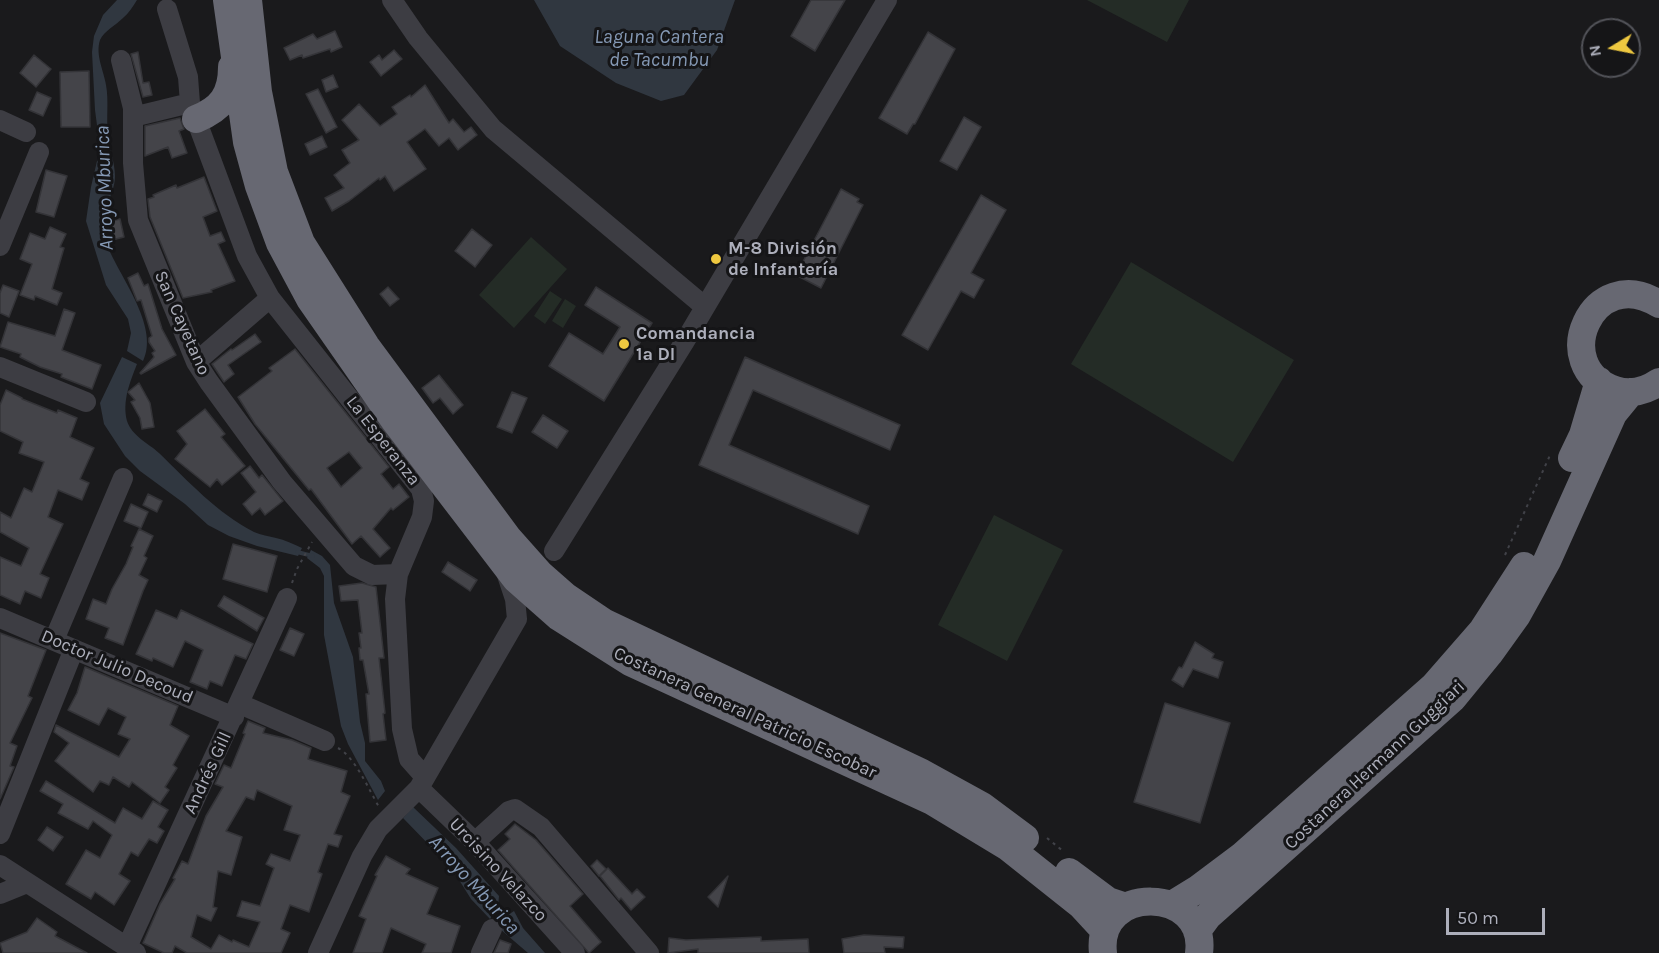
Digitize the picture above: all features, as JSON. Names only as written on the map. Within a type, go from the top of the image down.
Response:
[{"type":"highway","name":"Costanera General Patricio Escobar","points":[[227,0],[247,142],[259,186],[280,243],[310,299],[395,422],[516,579],[559,617],[630,662],[932,801],[1008,847],[1081,905],[1104,942]]},
{"type":"highway","name":"Costanera General Patricio Escobar","points":[[248,0],[258,92],[274,172],[301,243],[366,346],[495,520],[540,574],[565,596],[605,623],[922,773],[982,806],[1108,902],[1126,907]]},
{"type":"highway","points":[[193,111],[208,114],[229,92],[232,73],[232,38]]},
{"type":"highway","points":[[1659,304],[1649,297],[1634,294],[1618,295],[1604,301],[1592,311],[1584,325],[1581,340],[1588,370],[1599,381],[1620,391],[1631,392],[1645,390],[1659,382]]},
{"type":"highway","name":"Costanera Hermann Guggiari","points":[[1172,905],[1200,888],[1250,848],[1434,686],[1482,632],[1523,568],[1583,435],[1599,381]]},
{"type":"highway","name":"Costanera Hermann Guggiari","points":[[1198,942],[1208,916],[1453,698],[1489,654],[1517,615],[1537,579],[1613,414],[1631,392]]},
{"type":"highway","points":[[1104,942],[1113,917],[1126,907],[1141,901],[1157,900],[1183,912],[1198,942]]},
{"type":"street","points":[[392,0],[436,61],[493,129],[704,306]]},
{"type":"street","points":[[605,623],[595,610],[562,580],[557,569],[554,551],[685,341],[887,0]]},
{"type":"street","name":"La Esperanza","points":[[167,9],[188,77],[193,111],[247,256],[270,298],[421,489],[424,501],[422,517],[398,574],[395,599],[402,729],[409,759],[422,783]]},
{"type":"street","name":"San Cayetano","points":[[121,60],[129,86],[133,117],[133,163],[138,220],[196,362],[208,382],[282,482],[354,566],[372,575],[398,574]]},
{"type":"street","points":[[133,117],[193,111]]},
{"type":"street","points":[[0,120],[26,132]]},
{"type":"street","points":[[0,246],[39,152]]},
{"type":"street","points":[[196,362],[270,298]]},
{"type":"street","points":[[0,367],[86,402]]},
{"type":"street","points":[[54,640],[123,478]]},
{"type":"street","points":[[495,520],[523,543],[554,551]]},
{"type":"street","points":[[318,953],[362,856],[378,829],[422,783],[517,619],[516,599],[497,554]]},
{"type":"street","name":"Andrés Gill","points":[[132,950],[287,598]]},
{"type":"street","points":[[517,619],[538,614],[559,617]]},
{"type":"street","name":"Doctor Julio Decoud","points":[[0,618],[74,649],[237,710]]},
{"type":"street","points":[[0,834],[74,649]]},
{"type":"street","points":[[237,710],[325,741]]},
{"type":"street","name":"Urcisino Velazco","points":[[422,783],[575,953]]},
{"type":"street","points":[[475,842],[515,809],[541,827],[649,953]]},
{"type":"street","points":[[0,865],[132,950]]},
{"type":"street","points":[[0,894],[27,883]]},
{"type":"street","points":[[481,953],[492,929]]},
{"type":"path","points":[[1505,555],[1552,451]]},
{"type":"path","points":[[297,569],[314,538]]},
{"type":"path","points":[[325,741],[342,751],[354,765],[387,819]]},
{"type":"path","points":[[1046,837],[1063,851]]},
{"type":"shaded area","points":[[1087,0],[1189,0],[1167,42]]},
{"type":"shaded area","points":[[531,237],[567,269],[514,328],[479,295]]},
{"type":"shaded area","points":[[1131,262],[1294,360],[1233,462],[1071,364]]},
{"type":"shaded area","points":[[550,291],[562,299],[545,324],[534,316]]},
{"type":"shaded area","points":[[565,299],[576,306],[563,328],[552,321]]},
{"type":"shaded area","points":[[994,515],[1063,550],[1007,661],[938,625]]},
{"type":"water","points":[[117,0],[137,0],[125,16],[104,34],[99,46],[99,57],[107,91],[108,135],[115,176],[106,212],[105,230],[110,252],[131,291],[143,320],[147,335],[147,348],[143,361],[127,351],[131,333],[128,319],[106,285],[86,221],[100,148],[95,110],[92,52],[94,36],[103,15]]},
{"type":"water","name":"Laguna Cantera de Tacumbu","points":[[534,0],[735,0],[717,50],[684,95],[661,101],[616,83],[560,46]]},
{"type":"water","points":[[122,357],[137,364],[127,392],[125,406],[127,421],[133,431],[228,516],[254,532],[302,548],[298,556],[257,546],[229,536],[208,525],[185,504],[140,471],[125,456],[104,424],[100,403]]},
{"type":"water","points":[[311,550],[322,556],[330,565],[334,603],[353,657],[360,722],[365,743],[365,761],[381,781],[385,791],[378,800],[341,726],[324,635],[324,576],[320,568],[307,558]]},
{"type":"water","points":[[413,807],[456,848],[499,896],[498,907],[490,919],[471,899],[446,859],[435,851],[403,818]]},
{"type":"water","points":[[514,911],[523,928],[545,953],[528,953],[500,929],[508,915]]},
{"type":"building","points":[[811,0],[845,0],[815,51],[791,36]]},
{"type":"building","points":[[335,31],[342,47],[331,52],[330,49],[290,60],[284,48],[313,34],[317,39]]},
{"type":"building","points":[[928,32],[955,49],[915,124],[907,134],[879,118]]},
{"type":"building","points":[[394,50],[402,59],[381,76],[370,62],[379,55],[382,60]]},
{"type":"building","points":[[138,52],[143,83],[149,82],[152,95],[143,97],[131,54]]},
{"type":"building","points":[[34,55],[51,69],[36,87],[20,73]]},
{"type":"building","points":[[89,71],[90,127],[61,127],[60,72]]},
{"type":"building","points":[[333,75],[338,87],[326,92],[322,80]]},
{"type":"building","points":[[425,85],[449,123],[453,119],[464,132],[471,127],[477,135],[458,150],[449,138],[439,146],[425,129],[407,142],[426,169],[394,191],[385,176],[380,180],[379,178],[332,211],[325,198],[344,188],[334,175],[350,163],[342,150],[359,140],[342,120],[359,104],[380,126],[397,114],[392,107],[410,95],[411,97]]},
{"type":"building","points":[[318,89],[337,127],[326,133],[306,94]]},
{"type":"building","points":[[37,92],[51,98],[43,116],[29,110]]},
{"type":"building","points":[[964,117],[981,127],[957,170],[940,161]]},
{"type":"building","points":[[180,118],[184,129],[179,131],[187,153],[172,158],[168,147],[145,156],[145,126]]},
{"type":"building","points":[[322,136],[327,147],[310,155],[305,144]]},
{"type":"building","points":[[46,170],[67,176],[54,217],[36,212]]},
{"type":"building","points":[[204,177],[217,211],[203,217],[210,236],[221,232],[225,241],[218,244],[235,281],[211,290],[212,292],[183,298],[150,217],[148,199],[176,185],[177,188]]},
{"type":"building","points":[[841,189],[859,199],[857,202],[863,205],[821,288],[796,275]]},
{"type":"building","points":[[981,195],[1006,210],[971,273],[984,280],[974,298],[961,291],[928,350],[902,335]]},
{"type":"building","points":[[120,219],[124,237],[112,240],[108,222]]},
{"type":"building","points":[[50,227],[66,234],[60,247],[64,248],[52,289],[62,293],[57,305],[35,296],[34,300],[20,295],[32,264],[20,259],[30,233],[45,239]]},
{"type":"building","points":[[472,229],[492,245],[475,267],[455,251]]},
{"type":"building","points":[[138,273],[144,286],[148,284],[162,329],[176,355],[141,374],[154,357],[152,353],[155,351],[149,342],[152,336],[141,300],[137,301],[128,278]]},
{"type":"building","points":[[3,285],[19,291],[9,317],[0,313],[0,293]]},
{"type":"building","points":[[388,287],[399,299],[390,306],[380,294]]},
{"type":"building","name":"Comandancia 1a DI","points":[[596,287],[652,323],[604,401],[549,366],[569,333],[603,354],[620,327],[585,305]]},
{"type":"building","points":[[64,309],[75,313],[62,350],[101,365],[92,389],[61,377],[62,374],[40,367],[20,357],[21,354],[0,347],[8,322],[55,336]]},
{"type":"building","points":[[255,334],[261,342],[228,365],[234,374],[224,382],[212,364]]},
{"type":"building","points":[[295,349],[389,467],[381,474],[393,489],[399,484],[409,497],[393,510],[391,508],[373,529],[390,548],[380,557],[361,536],[352,544],[311,489],[309,490],[255,424],[238,397],[272,371],[269,368]],"holes":[[[349,452],[362,468],[341,487],[327,468]]]},
{"type":"building","points":[[745,357],[900,425],[890,450],[753,390],[729,445],[869,506],[858,534],[699,465]]},
{"type":"building","points":[[439,375],[463,405],[453,414],[440,398],[433,403],[422,388]]},
{"type":"building","points":[[139,383],[150,403],[154,427],[142,429],[140,418],[131,402],[135,400],[128,392]]},
{"type":"building","points":[[6,390],[57,413],[58,410],[77,418],[70,437],[94,448],[80,479],[89,483],[82,500],[58,490],[48,517],[63,524],[40,574],[49,578],[41,598],[25,591],[20,604],[0,595],[0,557],[21,566],[29,548],[0,532],[0,512],[11,518],[24,488],[32,492],[44,462],[19,453],[23,442],[0,431],[0,405]]},
{"type":"building","points":[[512,392],[527,398],[512,433],[497,427]]},
{"type":"building","points":[[205,409],[225,434],[221,437],[245,466],[222,485],[217,479],[210,487],[175,459],[187,444],[177,431]]},
{"type":"building","points":[[543,415],[568,431],[557,448],[532,432]]},
{"type":"building","points":[[250,466],[259,478],[262,475],[283,501],[265,515],[260,508],[252,515],[243,504],[256,492],[241,473]]},
{"type":"building","points":[[148,494],[162,501],[157,512],[143,505]]},
{"type":"building","points":[[131,504],[148,512],[141,528],[124,521]]},
{"type":"building","points":[[139,529],[153,536],[139,575],[148,580],[123,645],[105,638],[109,628],[86,619],[93,599],[106,604],[126,564]]},
{"type":"building","points":[[233,544],[277,556],[267,592],[223,579]]},
{"type":"building","points":[[448,562],[477,580],[470,591],[442,572]]},
{"type":"building","points":[[362,583],[376,587],[384,658],[379,658],[386,740],[370,742],[366,694],[369,694],[363,660],[360,660],[359,633],[362,633],[358,600],[341,601],[339,586]]},
{"type":"building","points":[[224,596],[264,618],[257,631],[218,606]]},
{"type":"building","points":[[156,610],[177,619],[181,610],[253,644],[246,659],[235,655],[222,686],[210,681],[207,689],[190,682],[203,650],[185,641],[173,667],[153,658],[152,661],[136,654]]},
{"type":"building","points":[[290,628],[304,634],[294,656],[280,650]]},
{"type":"building","points":[[0,633],[46,650],[28,696],[32,698],[10,743],[17,746],[10,766],[14,767],[0,799]]},
{"type":"building","points":[[1195,642],[1214,654],[1212,658],[1223,662],[1218,678],[1193,669],[1183,687],[1172,680],[1179,667],[1182,668]]},
{"type":"building","points":[[85,667],[178,706],[170,725],[189,736],[173,765],[177,768],[165,787],[169,790],[160,803],[132,782],[129,787],[113,777],[109,785],[100,781],[93,792],[55,761],[69,743],[54,732],[56,725],[119,757],[130,739],[118,734],[126,717],[108,708],[99,725],[68,710],[77,693]]},
{"type":"building","points":[[1165,703],[1230,723],[1200,823],[1134,802]]},
{"type":"building","points":[[248,721],[265,728],[263,733],[292,740],[311,748],[308,759],[347,771],[341,792],[350,796],[334,834],[342,836],[338,847],[328,844],[318,872],[322,874],[309,912],[290,905],[281,929],[290,933],[281,953],[187,953],[175,946],[172,953],[164,953],[143,943],[182,861],[188,864],[206,816],[223,787],[215,784],[224,765],[231,768],[245,734],[243,733]],"holes":[[[257,790],[292,806],[284,830],[300,835],[290,861],[271,854],[266,864],[274,868],[260,906],[242,901],[237,916],[260,922],[249,947],[219,935],[211,949],[191,937],[197,915],[211,921],[217,908],[213,907],[218,871],[231,875],[242,837],[226,831],[246,797],[254,800]]]},
{"type":"building","points":[[46,781],[115,823],[123,808],[142,819],[153,801],[168,810],[158,827],[164,831],[157,843],[149,839],[138,856],[131,852],[119,874],[130,881],[114,905],[95,892],[91,899],[66,884],[86,850],[100,858],[112,835],[93,821],[88,829],[58,813],[63,804],[40,791]]},
{"type":"building","points":[[515,824],[536,840],[583,894],[570,906],[601,942],[589,953],[498,850],[510,839],[505,834]]},
{"type":"building","points":[[47,827],[63,837],[53,851],[38,840]]},
{"type":"building","points":[[386,856],[410,869],[406,874],[438,888],[427,914],[460,926],[451,953],[422,953],[426,944],[391,928],[382,953],[353,953],[366,919],[359,916],[377,876],[375,875]]},
{"type":"building","points":[[597,860],[606,869],[599,876],[591,866]]},
{"type":"building","points":[[608,868],[632,894],[637,889],[645,897],[631,910],[621,898],[619,900],[600,876]]},
{"type":"building","points":[[728,876],[718,907],[708,897]]},
{"type":"building","points":[[37,918],[57,932],[55,936],[87,953],[3,953],[0,943],[27,932]]},
{"type":"building","points":[[864,935],[904,937],[903,948],[884,947],[885,953],[844,953],[842,939]]},
{"type":"building","points":[[761,937],[761,941],[808,939],[809,953],[698,953],[698,949],[668,953],[669,938],[686,940]]},
{"type":"building","points":[[500,940],[511,944],[508,953],[494,953]]},
{"type":"waterway","name":"Arroyo Mburica","points":[[297,552],[313,556]]},
{"type":"waterway","name":"Arroyo Mburica","points":[[494,906],[507,921]]},
{"type":"place","name":"M-8 División de Infantería","points":[[716,259]]},
{"type":"place","name":"Comandancia 1a DI","points":[[624,344]]}]
